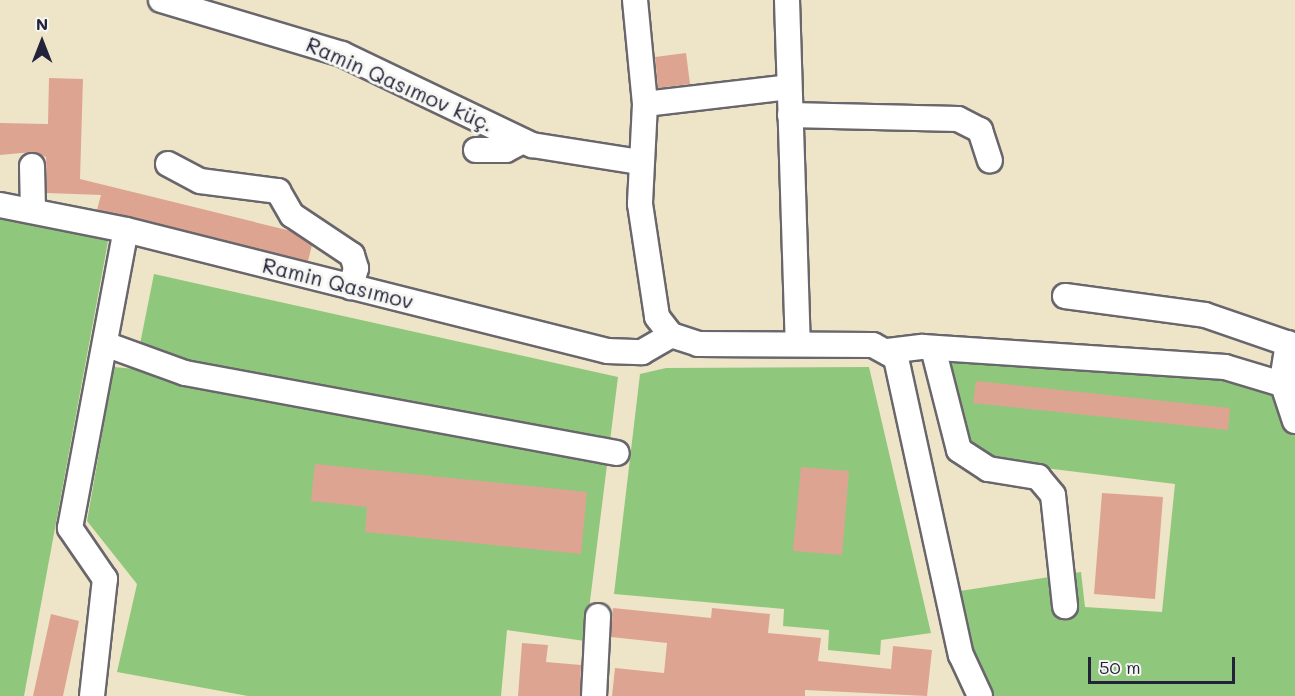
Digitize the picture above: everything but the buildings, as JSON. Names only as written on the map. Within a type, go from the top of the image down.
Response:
[{"type":"street","name":"Ramin Qasımov küç.","points":[[161,0],[342,54],[523,141],[555,151],[639,162]]},
{"type":"street","points":[[635,0],[645,104],[639,162],[650,292],[657,317],[671,335],[711,346],[873,345],[888,351],[933,348],[1225,367],[1289,385]]},
{"type":"street","points":[[787,0],[798,344]]},
{"type":"street","points":[[645,104],[789,87]]},
{"type":"street","points":[[790,115],[958,119],[980,130],[990,160]]},
{"type":"street","points":[[476,150],[506,150],[523,141]]},
{"type":"street","points":[[168,164],[200,181],[278,191],[292,215],[352,255],[356,268],[351,287]]},
{"type":"street","points":[[32,166],[33,211]]},
{"type":"street","name":"Ramin Qasımov","points":[[0,205],[126,230],[608,351],[642,352],[671,335]]},
{"type":"street","points":[[92,696],[105,579],[70,528],[126,230]]},
{"type":"street","points":[[1065,296],[1204,315],[1292,344],[1289,385],[1295,421]]},
{"type":"street","points":[[105,344],[184,373],[617,453]]},
{"type":"street","points":[[933,348],[959,450],[988,469],[1038,477],[1053,495],[1065,606]]},
{"type":"street","points":[[888,351],[900,368],[956,633],[980,696]]},
{"type":"street","points":[[594,696],[598,616]]},
{"type":"green space","points":[[0,216],[109,236],[24,696],[0,696]]},
{"type":"green space","points":[[154,274],[618,377],[585,641],[507,630],[501,696],[248,696],[117,672],[137,584],[87,521],[114,367],[135,369]]},
{"type":"green space","points":[[946,356],[1252,379],[1295,395],[1295,696],[990,696],[971,657],[960,591],[1081,572],[1085,607],[1162,612],[1175,484],[995,462],[974,450],[962,436]]},
{"type":"green space","points":[[869,367],[931,633],[881,640],[880,655],[828,650],[829,630],[783,626],[784,609],[614,594],[640,374],[666,368]]}]
